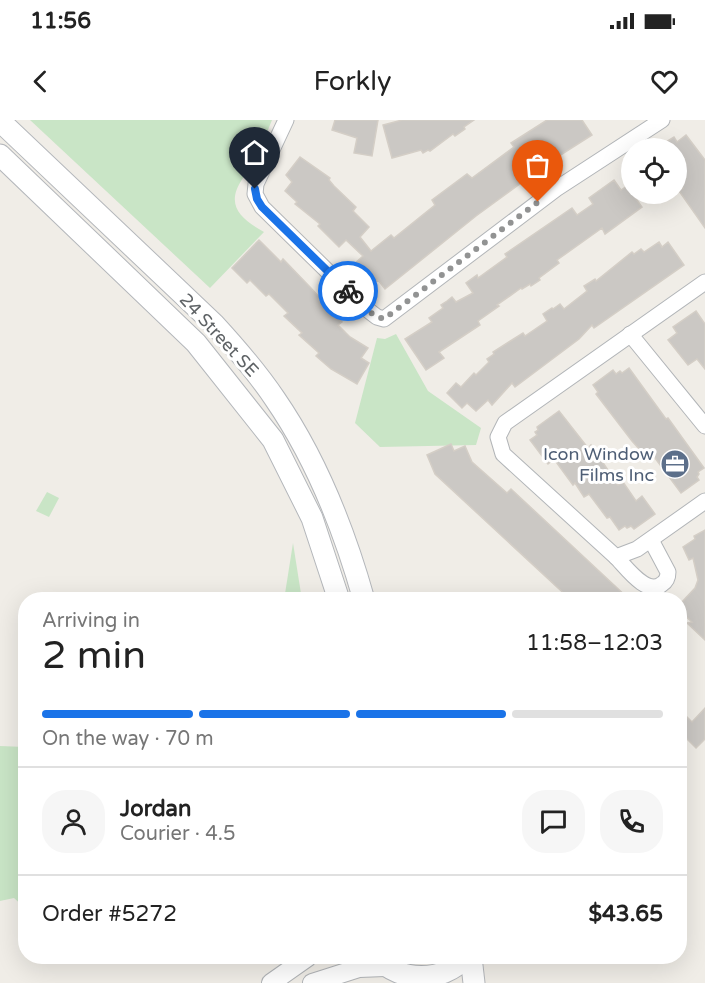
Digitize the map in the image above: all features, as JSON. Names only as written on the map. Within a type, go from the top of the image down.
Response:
[{"type":"main road","name":"24 Street SE","points":[[0,121],[214,324],[251,366],[276,399],[322,481],[345,540],[361,592]]},
{"type":"main road","name":"24 Street SE","points":[[0,155],[196,343],[273,440],[312,518],[336,592]]},
{"type":"main road","points":[[394,971],[421,981],[439,978],[460,964]]},
{"type":"main road","points":[[472,964],[474,983]]},
{"type":"street","points":[[286,120],[258,179],[255,189],[257,199],[262,207],[364,308],[384,319],[556,189],[662,120]]},
{"type":"street","points":[[651,540],[668,572],[666,580],[657,587],[649,588],[503,454],[498,443],[498,436],[505,423],[705,282]]},
{"type":"street","points":[[630,334],[705,426]]},
{"type":"street","points":[[616,557],[637,549],[705,501]]},
{"type":"street","points":[[271,983],[298,964]]},
{"type":"street","points":[[312,983],[359,968],[394,971]]},
{"type":"green space","points":[[30,120],[272,120],[254,163],[244,176],[235,196],[235,204],[242,216],[264,232],[210,288]]},
{"type":"green space","points":[[396,334],[428,391],[481,428],[476,445],[380,447],[355,423],[377,338],[385,339]]},
{"type":"green space","points":[[47,492],[59,498],[49,517],[36,511]]},
{"type":"green space","points":[[293,543],[301,592],[285,592]]},
{"type":"green space","points":[[0,746],[18,747],[18,902],[14,898],[0,901]]},
{"type":"building","points":[[335,120],[378,120],[372,156],[354,153],[357,138],[332,130]]},
{"type":"building","points":[[402,120],[474,120],[464,127],[465,129],[455,136],[453,134],[430,151],[423,153],[421,150],[392,158],[383,125]]},
{"type":"building","points":[[547,120],[582,120],[592,135],[551,161],[476,216],[385,289],[378,280],[372,285],[354,264],[363,256],[346,240],[339,247],[318,226],[320,224],[295,204],[297,202],[285,191],[292,182],[286,175],[300,157],[330,178],[334,186],[356,207],[353,211],[369,227],[360,237],[371,251],[391,235],[394,238],[435,205],[432,200],[467,174],[472,178],[514,147],[511,143]]},
{"type":"building","points":[[686,135],[705,160],[705,228],[687,202],[687,138],[682,138]]},
{"type":"building","points":[[614,180],[621,190],[621,204],[640,204],[642,207],[605,234],[602,228],[557,260],[559,263],[539,278],[540,280],[531,286],[530,284],[521,288],[497,305],[499,306],[478,321],[480,325],[439,352],[444,358],[426,370],[405,339],[432,322],[429,318],[443,308],[441,305],[452,297],[456,302],[473,293],[466,283],[477,275],[478,278],[507,257],[505,254],[572,208],[577,215],[593,204],[589,198]]},
{"type":"building","points":[[259,240],[281,262],[283,259],[310,287],[321,299],[319,300],[342,322],[338,325],[350,337],[368,348],[361,358],[369,363],[357,384],[331,369],[316,356],[319,353],[299,335],[302,333],[284,316],[288,313],[269,294],[266,296],[250,280],[247,283],[232,268]]},
{"type":"building","points":[[659,242],[662,247],[668,242],[684,265],[594,328],[592,325],[579,339],[515,387],[512,383],[492,405],[488,400],[476,411],[467,403],[462,408],[447,393],[456,383],[461,387],[474,373],[476,375],[489,362],[487,359],[494,354],[493,352],[523,333],[525,336],[547,321],[543,314],[560,304],[564,309],[587,291],[584,286],[595,279],[596,281],[632,252],[634,254],[641,249],[644,252]]},
{"type":"building","points":[[696,311],[705,324],[705,369],[697,359],[688,365],[668,340],[677,333],[673,327]]},
{"type":"building","points":[[629,368],[704,468],[698,472],[699,480],[681,493],[652,454],[648,457],[643,450],[641,451],[596,394],[598,392],[593,385],[613,370],[616,374]]},
{"type":"building","points":[[559,411],[588,448],[591,445],[618,485],[623,482],[636,501],[642,496],[655,514],[634,529],[631,526],[627,528],[625,526],[619,530],[589,494],[584,497],[575,483],[573,485],[554,459],[548,464],[530,440],[537,435],[535,432],[538,430],[537,427]]},
{"type":"building","points":[[451,444],[454,451],[465,446],[472,462],[507,493],[511,489],[621,592],[562,592],[435,474],[427,455]]},
{"type":"building","points":[[705,530],[705,640],[687,623],[692,622],[687,618],[687,597],[695,588],[698,580],[693,558],[689,560],[683,547],[695,539],[694,536]]},
{"type":"building","points":[[705,708],[705,739],[696,748],[687,739],[687,717],[692,722]]},
{"type":"way so far","points":[[348,291],[364,308],[384,319],[538,202]]},
{"type":"place","name":"Icon Window Films Inc","points":[[675,464]]},
{"type":"route","points":[[255,189],[255,194],[262,207],[348,291]]}]
